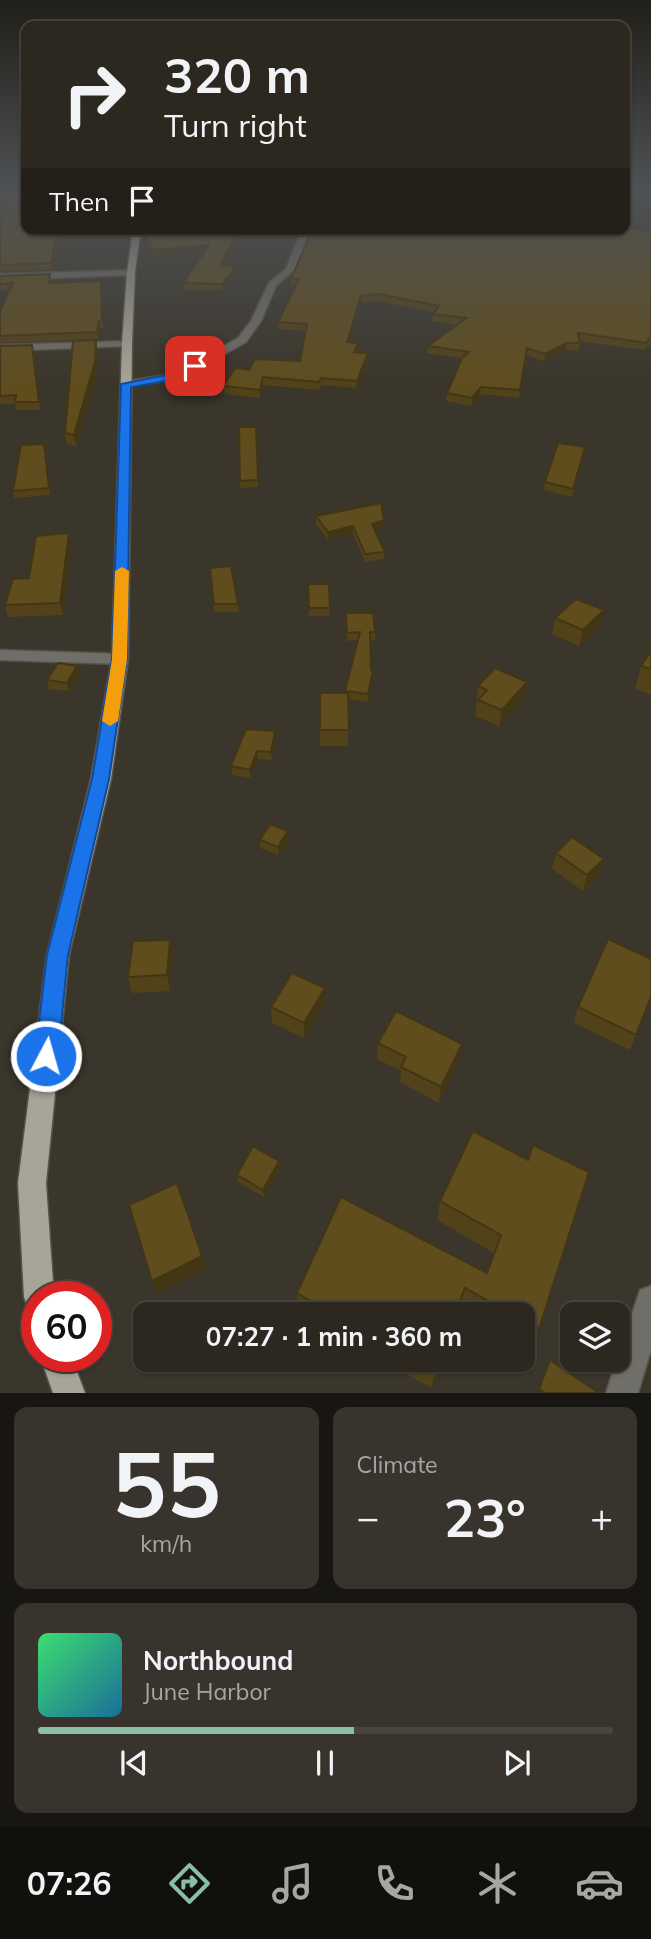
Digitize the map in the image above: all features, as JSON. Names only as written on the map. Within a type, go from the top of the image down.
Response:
[{"type":"main road","points":[[38,1281],[32,1183],[58,955],[100,779],[120,659],[127,342],[134,254]]},
{"type":"main road","points":[[61,1372],[69,1393]]},
{"type":"street","points":[[126,384],[168,378],[242,340],[256,321],[272,285],[290,270],[296,254]]},
{"type":"street","points":[[0,278],[131,272]]},
{"type":"street","points":[[0,348],[127,342]]},
{"type":"street","points":[[0,655],[120,659]]},
{"type":"street","points":[[622,1393],[651,1301]]},
{"type":"building","points":[[0,254],[53,254],[52,263],[0,265]]},
{"type":"building","points":[[203,254],[226,254],[220,266],[236,266],[222,284],[183,283]]},
{"type":"building","points":[[302,254],[651,254],[651,338],[647,343],[578,333],[580,343],[567,343],[545,354],[527,348],[520,390],[481,387],[472,398],[447,393],[462,358],[469,352],[428,346],[466,318],[433,314],[439,306],[379,294],[361,296],[347,342],[358,343],[354,352],[368,353],[357,381],[321,378],[319,382],[263,377],[260,390],[223,386],[235,368],[249,370],[255,359],[300,361],[307,324],[278,322],[299,279],[291,279]]},
{"type":"building","points":[[50,274],[49,283],[101,281],[102,320],[99,321],[97,332],[0,336],[0,311],[13,283],[0,284],[0,276]]},
{"type":"building","points":[[96,340],[95,362],[74,435],[65,433],[73,341]]},
{"type":"building","points":[[32,345],[39,402],[15,402],[16,395],[0,396],[0,346]]},
{"type":"building","points":[[239,427],[256,427],[258,480],[240,481]]},
{"type":"building","points":[[558,443],[585,447],[573,489],[545,482]]},
{"type":"building","points":[[44,444],[49,488],[13,491],[21,445]]},
{"type":"building","points":[[381,503],[384,520],[372,524],[385,552],[365,554],[353,526],[328,532],[316,516]]},
{"type":"building","points":[[69,533],[60,603],[5,605],[13,579],[29,578],[36,536]]},
{"type":"building","points":[[231,566],[238,604],[214,604],[210,568]]},
{"type":"building","points":[[308,584],[329,584],[330,608],[309,608]]},
{"type":"building","points":[[576,599],[604,610],[583,630],[555,618]]},
{"type":"building","points":[[346,613],[373,613],[375,632],[370,632],[373,670],[368,694],[345,691],[360,632],[347,633]]},
{"type":"building","points":[[651,651],[651,669],[641,666]]},
{"type":"building","points":[[58,663],[77,666],[67,683],[47,680]]},
{"type":"building","points":[[495,668],[527,682],[502,710],[478,700],[487,690],[478,686]]},
{"type":"building","points":[[320,693],[348,693],[349,730],[320,730]]},
{"type":"building","points":[[246,729],[275,731],[271,752],[257,751],[250,770],[231,766]]},
{"type":"building","points":[[270,824],[288,831],[278,847],[260,840]]},
{"type":"building","points":[[572,837],[604,859],[587,875],[556,853]]},
{"type":"building","points":[[608,939],[651,959],[651,997],[636,1035],[578,1007]]},
{"type":"building","points":[[170,940],[167,975],[128,977],[133,941]]},
{"type":"building","points":[[292,973],[325,988],[304,1023],[271,1007]]},
{"type":"building","points":[[396,1011],[462,1044],[441,1087],[401,1067],[406,1057],[378,1043]]},
{"type":"building","points":[[473,1131],[528,1160],[533,1145],[589,1172],[539,1329],[535,1327],[535,1302],[490,1302],[465,1288],[460,1302],[312,1302],[297,1293],[341,1197],[487,1273],[501,1235],[440,1201]]},
{"type":"building","points":[[253,1146],[279,1161],[263,1190],[237,1175]]},
{"type":"building","points":[[177,1183],[202,1256],[152,1281],[129,1205]]},
{"type":"building","points":[[550,1360],[560,1367],[560,1372],[568,1372],[596,1391],[545,1393],[539,1389]]},
{"type":"slow traffic","points":[[110,721],[120,659],[122,571]]},
{"type":"route","points":[[46,1056],[58,955],[100,779],[120,659],[126,384],[168,378],[195,366]]}]
